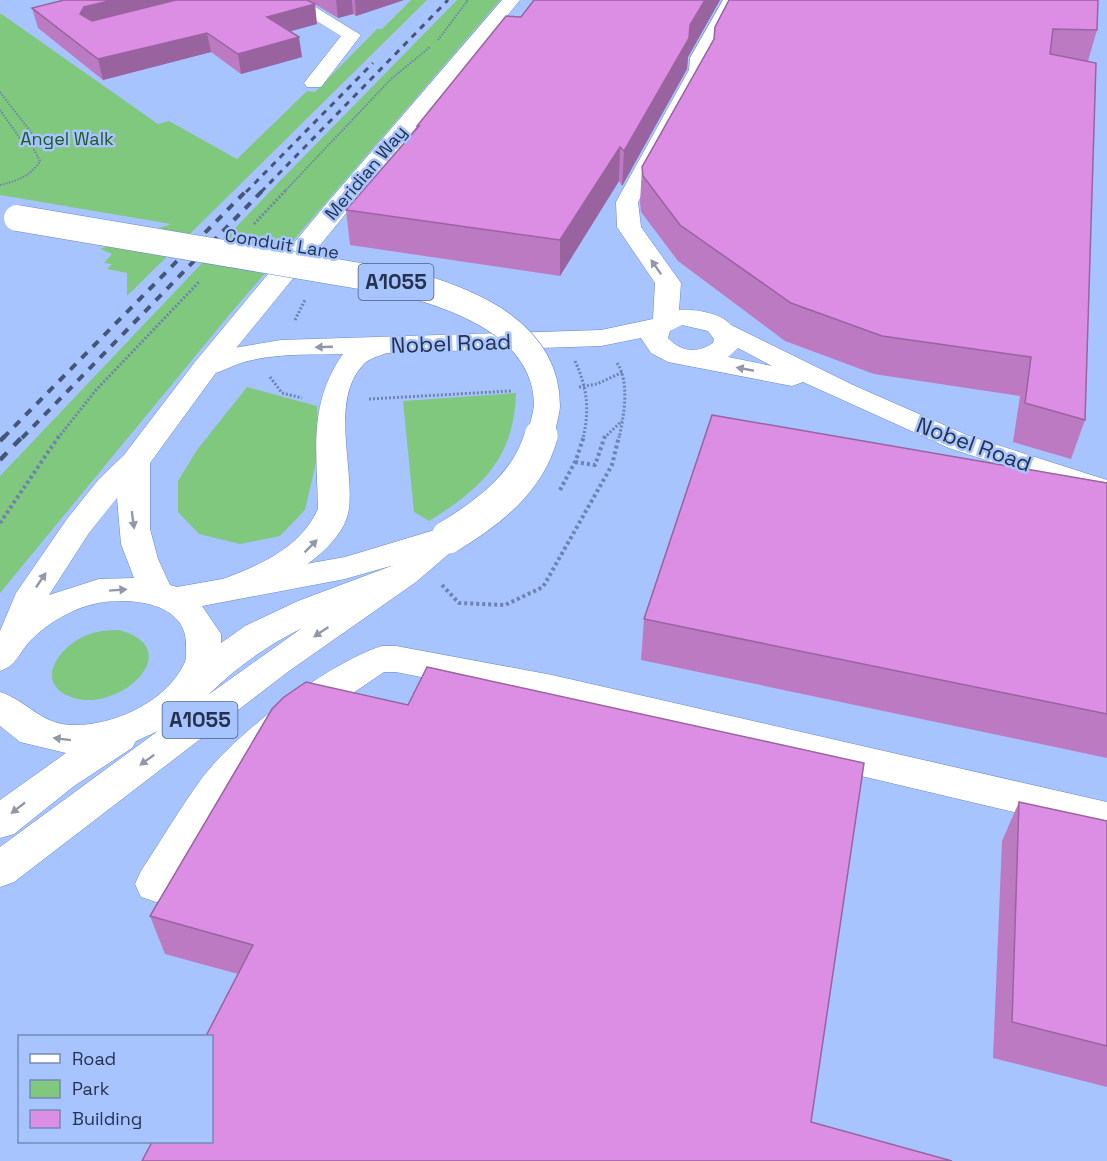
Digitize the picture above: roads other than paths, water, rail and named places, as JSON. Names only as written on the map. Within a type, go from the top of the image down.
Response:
[{"type":"main road","points":[[291,0],[352,35],[314,83]]},
{"type":"main road","name":"Meridian Way","points":[[9,645],[33,592],[78,526],[110,486],[135,462],[205,368],[336,207],[511,0]]},
{"type":"main road","name":"Nobel Road","points":[[686,358],[658,346],[654,339],[662,324],[668,283],[628,227],[627,202],[699,70],[700,58],[732,0]]},
{"type":"main road","name":"Conduit Lane","points":[[8,217],[413,285],[458,298],[502,324],[520,338],[543,372],[547,392],[544,430],[526,470],[506,495],[479,518],[448,537],[345,568],[222,592],[167,596],[120,590],[99,591],[69,600],[40,614],[9,645]]},
{"type":"main road","name":"Nobel Road","points":[[222,592],[291,563],[313,547],[329,524],[334,509],[332,403],[342,375],[355,357],[383,345],[602,338],[662,324],[677,318],[698,319],[717,325],[724,331],[843,391],[959,442],[1104,481]]},
{"type":"main road","points":[[686,358],[708,357],[725,347],[728,338],[724,331]]},
{"type":"main road","name":"Nobel Road","points":[[602,338],[843,391]]},
{"type":"main road","points":[[205,368],[238,355],[281,348],[383,345]]},
{"type":"main road","points":[[135,462],[131,516],[143,566],[167,596],[193,613],[205,636],[203,664],[187,692]]},
{"type":"main road","name":"Conduit Lane","points":[[136,728],[165,712],[226,657],[257,635],[310,609],[420,577],[448,537]]},
{"type":"main road","name":"A1055","points":[[0,870],[277,662],[420,577]]},
{"type":"main road","points":[[156,884],[216,788],[278,725],[368,664],[382,658],[428,663],[552,689],[1107,818]]},
{"type":"main road","points":[[0,706],[12,722],[37,735],[69,741],[100,738],[136,728]]},
{"type":"main road","name":"A1055","points":[[0,822],[61,775],[136,728]]},
{"type":"railway","points":[[261,192],[448,0]]},
{"type":"railway","points":[[246,192],[373,63]]},
{"type":"railway","points":[[3,438],[247,190]]},
{"type":"railway","points":[[22,438],[263,190]]},
{"type":"railway","points":[[0,460],[23,436]]},
{"type":"railway","points":[[0,441],[3,438]]},
{"type":"park label","name":"Angel Walk","points":[[67,139]]}]
